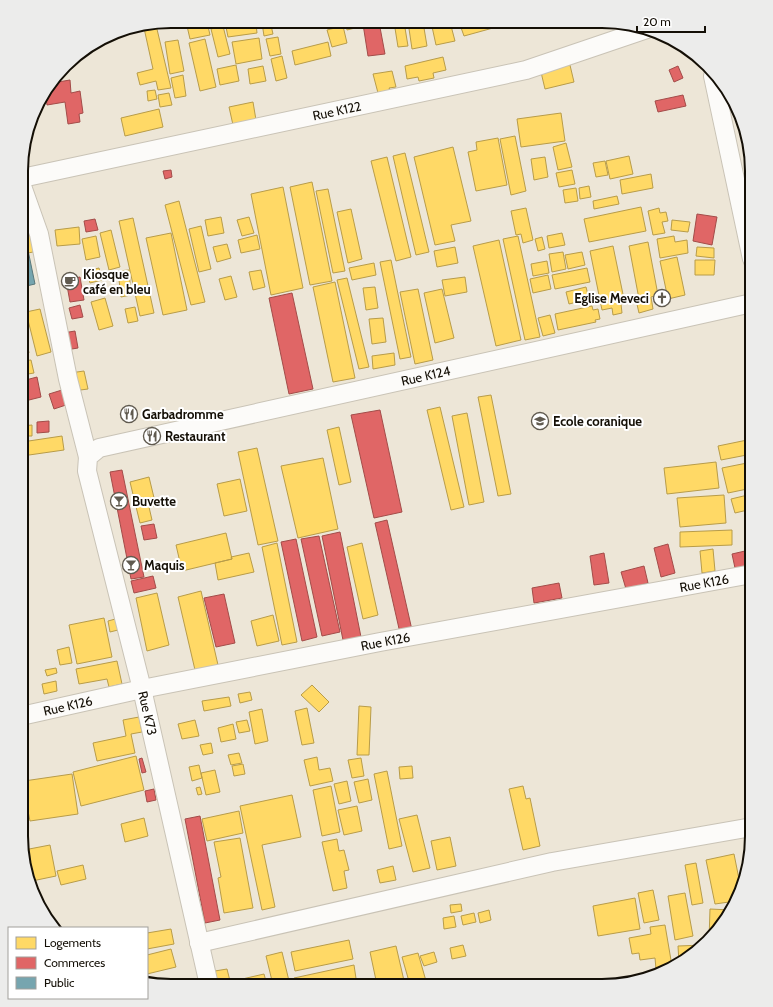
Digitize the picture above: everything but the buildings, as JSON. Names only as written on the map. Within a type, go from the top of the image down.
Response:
[{"type":"street","name":"Rue K122","points":[[28,177],[526,70],[637,32]]},
{"type":"street","points":[[715,84],[745,226]]},
{"type":"street","name":"Rue K73","points":[[28,203],[39,234],[68,379],[93,452],[87,471],[142,689],[208,979]]},
{"type":"street","name":"Rue K124","points":[[93,452],[745,305]]},
{"type":"street","name":"Rue K126","points":[[28,714],[142,689],[380,642],[745,575]]},
{"type":"street","points":[[199,943],[552,862],[745,828]]},
{"type":"place","name":"Kiosque café en bleu","points":[[70,281]]},
{"type":"place","name":"Eglise Meveci","points":[[662,298]]},
{"type":"place","name":"Garbadromme","points":[[129,414]]},
{"type":"place","name":"Ecole coranique","points":[[540,421]]},
{"type":"place","name":"Restaurant","points":[[152,436]]},
{"type":"place","name":"Buvette","points":[[119,501]]},
{"type":"place","name":"Maquis","points":[[131,565]]}]
